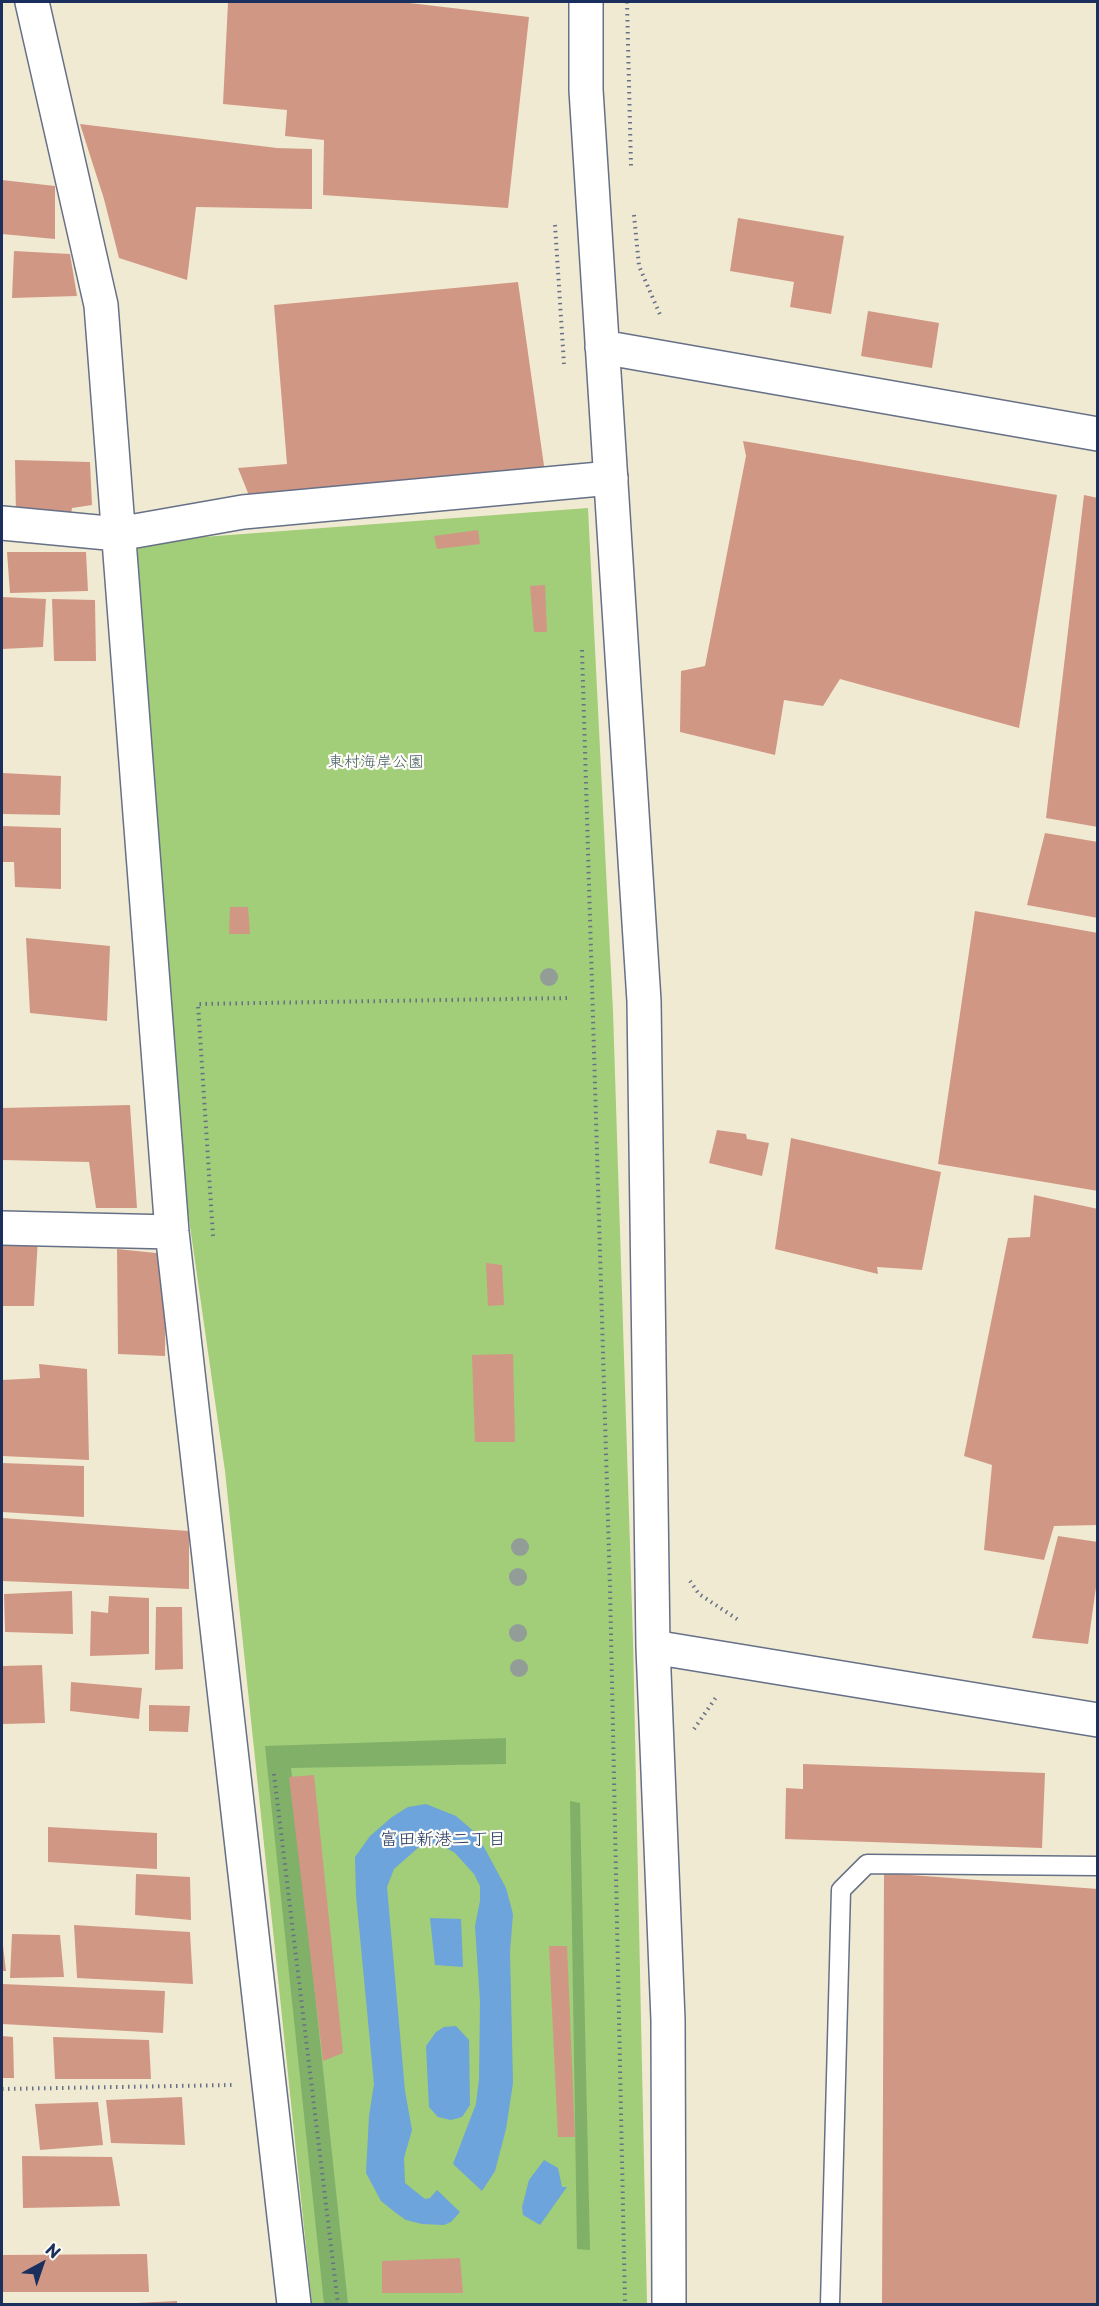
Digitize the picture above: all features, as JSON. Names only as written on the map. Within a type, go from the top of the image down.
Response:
[{"type":"street","points":[[32,2],[101,305],[172,1232],[294,2304]]},
{"type":"street","points":[[586,2],[586,90],[644,1001],[653,1647],[668,2020],[669,2304]]},
{"type":"street","points":[[602,347],[1098,434]]},
{"type":"street","points":[[2,523],[118,534],[243,512],[610,478]]},
{"type":"street","points":[[2,1228],[172,1232]]},
{"type":"street","points":[[653,1647],[1098,1720]]},
{"type":"lane","points":[[830,2304],[841,1890],[867,1864],[1098,1866]]},
{"type":"path","points":[[627,2],[631,177]]},
{"type":"path","points":[[633,210],[639,266],[660,317]]},
{"type":"path","points":[[555,216],[556,285],[564,366]]},
{"type":"path","points":[[582,643],[610,1575],[625,2304]]},
{"type":"path","points":[[213,1245],[198,1004],[571,998]]},
{"type":"path","points":[[691,1735],[718,1694],[726,1689]]},
{"type":"path","points":[[273,1770],[338,2304]]},
{"type":"path","points":[[2,2089],[268,2085]]},
{"type":"green space","name":"東村海岸公園","points":[[588,508],[613,1011],[633,1640],[647,2304],[312,2304],[225,1471],[178,1142],[153,809],[137,542]]},
{"type":"green space","points":[[506,1738],[506,1764],[291,1768],[348,2304],[324,2304],[265,1746]]},
{"type":"green space","points":[[570,1801],[580,1803],[590,2250],[577,2249]]},
{"type":"water","points":[[426,1804],[456,1816],[477,1834],[506,1888],[513,1914],[510,1952],[513,2083],[506,2129],[495,2171],[482,2191],[453,2164],[476,2104],[479,2079],[480,2002],[475,1926],[480,1901],[480,1886],[474,1874],[455,1853],[442,1845],[430,1844],[419,1847],[394,1869],[387,1887],[405,2091],[412,2130],[404,2158],[405,2183],[425,2199],[430,2198],[437,2190],[460,2212],[451,2222],[444,2225],[422,2224],[406,2220],[381,2201],[366,2173],[369,2116],[374,2084],[356,1895],[355,1857],[370,1836],[392,1817],[408,1807]]},
{"type":"water","points":[[430,1918],[461,1919],[463,1967],[435,1965]]},
{"type":"water","points":[[456,2026],[469,2040],[470,2105],[462,2117],[451,2120],[438,2117],[429,2107],[426,2046],[436,2032],[444,2027]]},
{"type":"water","points":[[544,2160],[558,2168],[562,2187],[567,2187],[540,2225],[523,2215],[522,2207],[529,2180]]},
{"type":"building","points":[[228,2],[401,2],[529,17],[508,208],[323,195],[324,140],[285,136],[287,110],[223,104]]},
{"type":"building","points":[[80,124],[277,148],[312,149],[312,209],[196,207],[187,280],[119,258],[104,199]]},
{"type":"building","points":[[2,180],[55,186],[55,239],[2,234]]},
{"type":"building","points":[[738,218],[844,236],[831,314],[790,307],[794,282],[730,271]]},
{"type":"building","points":[[14,251],[70,254],[77,296],[12,298]]},
{"type":"building","points":[[518,282],[546,480],[258,518],[238,468],[287,464],[274,305]]},
{"type":"building","points":[[868,311],[939,323],[932,368],[861,356]]},
{"type":"building","points":[[743,441],[1057,495],[1019,728],[840,679],[823,706],[784,700],[775,755],[680,732],[681,671],[705,666],[746,456]]},
{"type":"building","points":[[15,460],[90,462],[92,505],[72,508],[70,521],[16,517]]},
{"type":"building","points":[[1084,495],[1098,498],[1098,827],[1046,818]]},
{"type":"building","points":[[478,530],[480,544],[437,549],[434,536]]},
{"type":"building","points":[[7,552],[86,552],[88,591],[10,593]]},
{"type":"building","points":[[545,585],[547,632],[534,632],[530,586]]},
{"type":"building","points":[[2,597],[46,599],[43,647],[2,649]]},
{"type":"building","points":[[52,599],[95,600],[96,661],[54,661]]},
{"type":"building","points":[[2,773],[61,776],[60,815],[2,814]]},
{"type":"building","points":[[2,826],[61,828],[61,889],[15,887],[14,862],[2,862]]},
{"type":"building","points":[[1045,833],[1098,842],[1098,918],[1027,905]]},
{"type":"building","points":[[230,907],[248,907],[250,934],[229,934]]},
{"type":"building","points":[[975,911],[1098,933],[1098,1191],[938,1164]]},
{"type":"building","points":[[26,938],[110,946],[107,1021],[30,1013]]},
{"type":"building","points":[[130,1105],[137,1208],[96,1208],[89,1162],[2,1160],[2,1108]]},
{"type":"building","points":[[717,1130],[746,1134],[747,1139],[769,1143],[762,1176],[709,1163]]},
{"type":"building","points":[[791,1138],[941,1172],[922,1270],[877,1267],[878,1274],[775,1249]]},
{"type":"building","points":[[1034,1195],[1098,1209],[1098,1525],[1054,1526],[1044,1560],[984,1550],[992,1465],[964,1456],[1008,1238],[1030,1237]]},
{"type":"building","points":[[2,1237],[38,1238],[34,1306],[2,1306]]},
{"type":"building","points":[[117,1249],[166,1254],[165,1356],[118,1354]]},
{"type":"building","points":[[486,1263],[502,1265],[504,1305],[488,1306]]},
{"type":"building","points":[[513,1354],[515,1442],[475,1442],[472,1355]]},
{"type":"building","points":[[39,1364],[87,1369],[89,1460],[2,1456],[2,1380],[40,1378]]},
{"type":"building","points":[[2,1463],[84,1466],[84,1517],[2,1512]]},
{"type":"building","points":[[2,1518],[189,1531],[189,1589],[2,1581]]},
{"type":"building","points":[[1058,1536],[1098,1542],[1098,1573],[1088,1644],[1032,1638]]},
{"type":"building","points":[[72,1591],[73,1634],[5,1632],[4,1594]]},
{"type":"building","points":[[109,1596],[149,1598],[149,1654],[90,1656],[91,1611],[108,1613]]},
{"type":"building","points":[[156,1607],[182,1607],[183,1669],[155,1670]]},
{"type":"building","points":[[42,1665],[45,1723],[2,1724],[2,1666]]},
{"type":"building","points":[[71,1682],[142,1688],[139,1719],[70,1711]]},
{"type":"building","points":[[149,1705],[190,1706],[188,1732],[149,1731]]},
{"type":"building","points":[[803,1764],[1045,1773],[1042,1848],[785,1839],[786,1788],[803,1789]]},
{"type":"building","points":[[314,1775],[343,2053],[323,2061],[289,1777]]},
{"type":"building","points":[[48,1827],[157,1833],[157,1869],[48,1862]]},
{"type":"building","points":[[884,1873],[1098,1889],[1098,2304],[882,2304]]},
{"type":"building","points":[[136,1874],[190,1877],[191,1920],[135,1915]]},
{"type":"building","points":[[74,1925],[190,1932],[193,1984],[77,1978]]},
{"type":"building","points":[[12,1934],[60,1935],[64,1977],[10,1978]]},
{"type":"building","points":[[3,1946],[6,1971],[2,1971]]},
{"type":"building","points":[[549,1946],[567,1946],[575,2137],[558,2137]]},
{"type":"building","points":[[2,1984],[165,1991],[163,2033],[2,2024]]},
{"type":"building","points":[[2,2036],[13,2037],[14,2078],[2,2078]]},
{"type":"building","points":[[53,2037],[149,2040],[151,2079],[55,2079]]},
{"type":"building","points":[[182,2097],[185,2145],[111,2143],[106,2100]]},
{"type":"building","points":[[98,2102],[103,2145],[40,2150],[35,2104]]},
{"type":"building","points":[[22,2156],[112,2157],[120,2206],[23,2208]]},
{"type":"building","points":[[147,2254],[149,2292],[2,2292],[2,2255]]},
{"type":"building","points":[[460,2258],[463,2293],[382,2293],[382,2261]]},
{"type":"building","points":[[177,2301],[177,2304],[136,2304],[136,2303]]},
{"type":"district","name":"富田新港二丁目","points":[[443,1840]]}]
